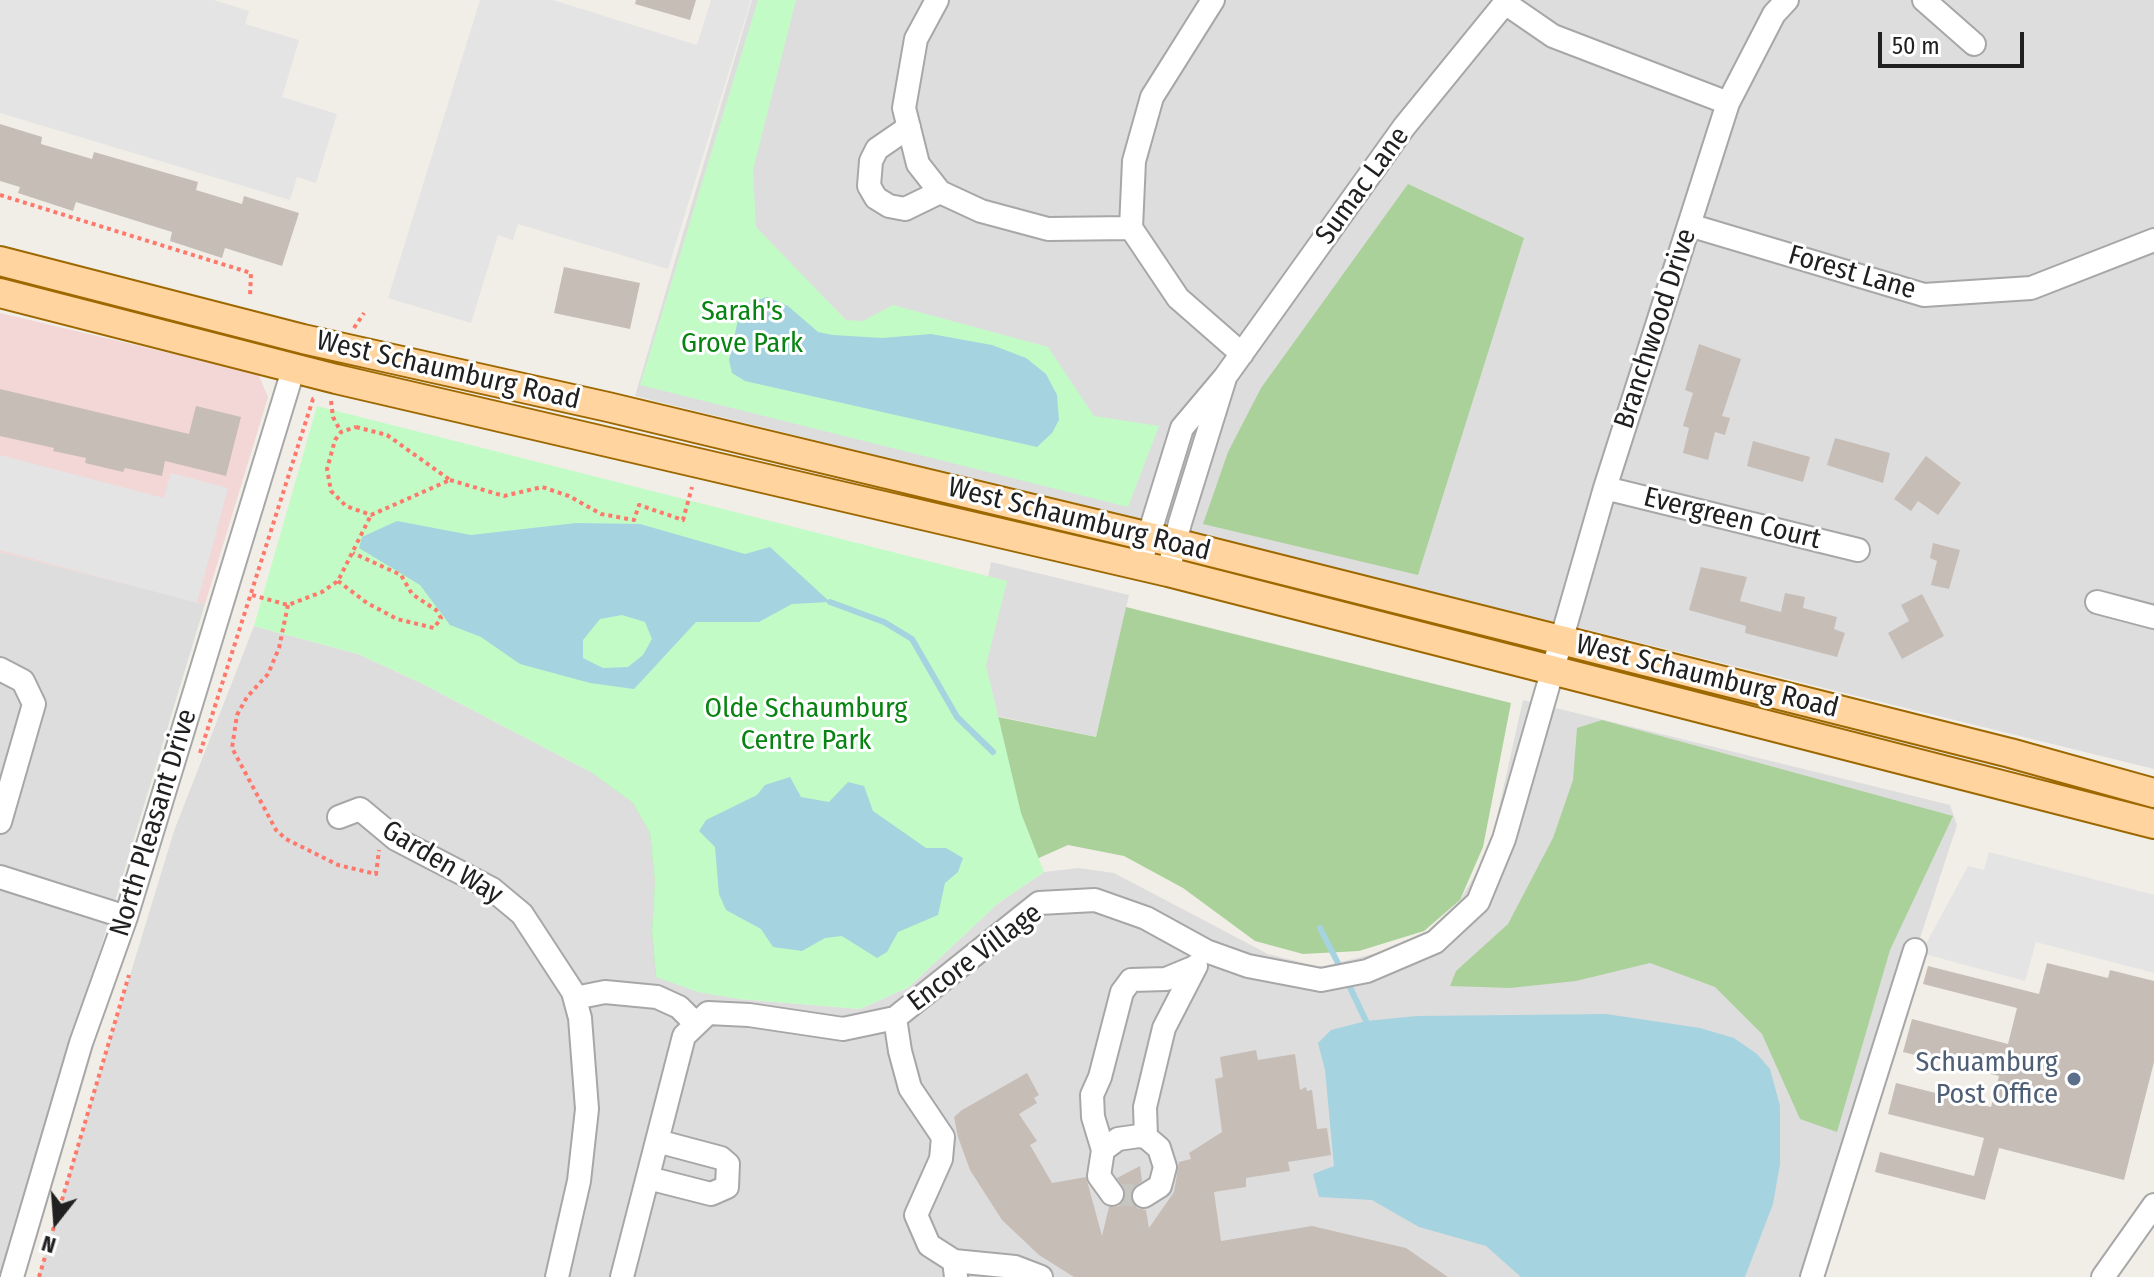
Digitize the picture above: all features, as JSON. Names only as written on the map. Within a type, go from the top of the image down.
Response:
[{"type":"main road","name":"West Schaumburg Road","points":[[0,261],[303,339],[608,407],[1161,540],[2010,753],[2154,793]]},
{"type":"main road","name":"West Schaumburg Road","points":[[0,293],[294,367],[1168,572],[2154,824]]},
{"type":"street","points":[[937,0],[916,39],[904,108],[918,164],[940,192],[981,211],[1048,229],[1131,228]]},
{"type":"street","points":[[1213,0],[1152,97],[1134,161],[1131,228],[1178,298],[1242,354]]},
{"type":"street","name":"Branchwood Drive","points":[[1552,669],[1605,488],[1728,103],[1774,14],[1787,0]]},
{"type":"street","points":[[1924,0],[1974,44]]},
{"type":"street","points":[[1505,2],[1553,36],[1728,103]]},
{"type":"street","name":"Sumac Lane","points":[[1141,566],[1161,540],[1225,377],[1404,127],[1505,2]]},
{"type":"street","points":[[909,127],[877,149],[868,173],[869,186],[876,198],[889,206],[905,209],[940,192]]},
{"type":"street","name":"Forest Lane","points":[[1689,225],[1924,295],[2031,288],[2154,240]]},
{"type":"street","name":"North Pleasant Drive","points":[[12,1277],[81,1043],[126,917],[294,367]]},
{"type":"street","name":"Evergreen Court","points":[[1605,488],[1858,550]]},
{"type":"street","name":"Sumac Lane","points":[[1161,540],[1168,572]]},
{"type":"street","points":[[2097,602],[2154,617]]},
{"type":"street","points":[[0,669],[23,681],[34,704],[0,822]]},
{"type":"street","name":"Encore Village","points":[[696,1024],[708,1013],[749,1015],[843,1029],[895,1018],[1039,903],[1095,900],[1146,918],[1200,959],[1321,980],[1367,971],[1435,942],[1478,902],[1504,839],[1552,669]]},
{"type":"street","name":"Garden Way","points":[[339,817],[360,809],[381,830],[492,889],[522,914],[563,971],[575,998],[587,1109],[579,1181],[557,1277]]},
{"type":"street","points":[[0,877],[126,917]]},
{"type":"street","points":[[1812,1277],[1915,950]]},
{"type":"street","points":[[1146,1137],[1145,1107],[1164,1028],[1200,959]]},
{"type":"street","points":[[1112,1194],[1099,1176],[1103,1150],[1093,1117],[1092,1095],[1100,1077],[1122,992],[1131,980],[1166,979],[1200,959]]},
{"type":"street","points":[[575,998],[605,992],[657,997],[679,1007],[696,1024],[684,1036],[622,1277]]},
{"type":"street","points":[[895,1018],[910,1088],[943,1137],[941,1159],[916,1215],[929,1245],[955,1269],[1015,1267],[1041,1277]]},
{"type":"street","points":[[1103,1150],[1118,1139],[1146,1137],[1159,1148],[1165,1167],[1160,1186],[1144,1196]]},
{"type":"street","points":[[648,1178],[711,1194],[727,1187],[728,1164],[721,1158],[657,1141]]},
{"type":"street","points":[[2103,1277],[2153,1204]]},
{"type":"path","points":[[0,195],[251,273],[250,297]]},
{"type":"path","points":[[360,318],[364,313]]},
{"type":"path","points":[[199,756],[313,399],[331,399],[333,417],[341,432]]},
{"type":"path","points":[[371,515],[346,506],[331,491],[327,469],[335,440],[341,432],[356,427],[387,435],[450,480],[504,496],[542,487],[583,502],[601,514],[634,520],[639,505],[683,520],[692,487]]},
{"type":"path","points":[[252,595],[288,605],[322,592],[338,581],[371,515],[450,480]]},
{"type":"path","points":[[338,581],[367,603],[397,619],[434,628],[441,618],[436,610],[412,594],[401,575],[353,553]]},
{"type":"path","points":[[288,605],[279,648],[268,674],[247,697],[237,715],[232,748],[276,830],[286,839],[338,865],[376,874],[381,830]]},
{"type":"path","points":[[39,1277],[131,967]]},
{"type":"shaded area","points":[[0,0],[214,0],[249,11],[245,24],[299,40],[282,97],[337,114],[316,183],[297,177],[290,200],[0,113]]},
{"type":"shaded area","points":[[480,0],[553,0],[697,45],[711,0],[751,0],[668,269],[518,224],[513,240],[498,235],[471,323],[388,298]]},
{"type":"shaded area","points":[[752,0],[2154,0],[2154,769],[635,396]]},
{"type":"shaded area","points":[[0,313],[258,374],[268,397],[205,604],[0,552]]},
{"type":"shaded area","points":[[0,455],[164,498],[171,473],[228,488],[197,603],[0,550]]},
{"type":"shaded area","points":[[0,552],[205,604],[1,1277],[0,1277]]},
{"type":"shaded area","points":[[991,562],[1129,595],[1096,737],[964,709]]},
{"type":"shaded area","points":[[254,626],[358,654],[421,683],[591,772],[633,803],[650,833],[655,882],[652,931],[739,999],[860,1009],[909,987],[997,904],[1044,872],[1079,868],[1114,873],[1268,954],[1320,967],[1414,944],[1460,900],[1489,852],[1523,700],[1950,805],[1957,825],[1809,1277],[38,1277],[174,831]]},
{"type":"shaded area","points":[[1989,852],[2154,895],[2154,973],[2036,942],[2025,981],[1921,953],[1968,866],[1984,870]]},
{"type":"green space","name":"Sarah's Grove Park","points":[[758,0],[796,0],[753,170],[756,227],[846,320],[863,321],[893,305],[1048,347],[1094,416],[1159,426],[1128,507],[640,385]]},
{"type":"green space","points":[[1408,184],[1524,238],[1418,575],[1203,524],[1228,452],[1261,388]]},
{"type":"green space","name":"Olde Schaumburg Centre Park","points":[[317,406],[1007,581],[986,665],[1021,813],[1044,872],[997,904],[909,987],[860,1009],[739,999],[698,992],[656,977],[652,931],[655,882],[650,833],[633,803],[591,772],[421,683],[358,654],[254,626]]},
{"type":"green space","points":[[1126,607],[1511,703],[1483,847],[1460,900],[1424,931],[1359,951],[1303,954],[1255,941],[1183,888],[1124,856],[1068,845],[743,990],[656,977],[652,931],[655,882],[650,833],[633,803],[591,772],[964,710],[1096,737]]},
{"type":"green space","points":[[1602,720],[1953,816],[1890,950],[1837,1132],[1800,1119],[1762,1034],[1715,987],[1650,963],[1576,981],[1510,988],[1450,986],[1456,971],[1508,924],[1553,838],[1573,780],[1577,728]]},
{"type":"water","points":[[767,297],[788,306],[818,332],[882,338],[931,334],[992,345],[1026,358],[1046,374],[1057,395],[1059,420],[1052,433],[1037,447],[745,381],[732,373],[729,360],[738,320],[746,304]]},
{"type":"water","points":[[397,521],[471,535],[576,523],[640,524],[745,554],[770,547],[830,602],[792,604],[759,622],[696,622],[634,689],[590,683],[520,664],[481,637],[450,625],[420,585],[359,548],[362,537]],"holes":[[[622,615],[645,622],[652,639],[643,655],[628,667],[603,668],[583,658],[583,640],[600,619]]]},
{"type":"water","points":[[790,777],[801,797],[829,802],[848,782],[864,786],[873,811],[926,848],[946,848],[963,858],[958,872],[945,883],[938,915],[898,932],[887,952],[877,958],[842,936],[825,938],[802,951],[773,947],[761,929],[726,910],[719,894],[715,847],[699,831],[706,820],[757,795],[765,785]]},
{"type":"water","points":[[1606,1014],[1700,1028],[1734,1038],[1757,1054],[1770,1069],[1780,1106],[1780,1164],[1773,1204],[1745,1277],[1521,1277],[1486,1246],[1419,1227],[1372,1200],[1319,1197],[1313,1174],[1334,1166],[1325,1070],[1318,1043],[1331,1030],[1366,1021],[1417,1016]]},
{"type":"building","points":[[636,0],[696,0],[690,20],[635,4]]},
{"type":"building","points":[[0,124],[42,137],[41,144],[92,159],[94,152],[198,182],[196,190],[242,204],[244,196],[299,213],[282,266],[225,248],[222,258],[170,241],[172,232],[76,202],[73,211],[18,193],[20,187],[0,181]]},
{"type":"building","points":[[564,267],[640,283],[630,329],[554,313]]},
{"type":"building","points":[[1699,344],[1741,359],[1722,416],[1730,418],[1725,435],[1715,432],[1708,460],[1683,453],[1689,428],[1683,426],[1693,393],[1685,390]]},
{"type":"building","points":[[0,389],[189,434],[196,406],[241,417],[226,476],[165,461],[162,476],[125,468],[123,472],[85,463],[86,458],[53,451],[54,448],[0,436]]},
{"type":"building","points":[[1835,438],[1890,453],[1883,483],[1827,465]]},
{"type":"building","points":[[1753,441],[1810,457],[1803,482],[1747,466]]},
{"type":"building","points":[[1926,456],[1961,483],[1938,515],[1918,501],[1911,511],[1894,499]]},
{"type":"building","points":[[1933,543],[1960,550],[1949,589],[1931,585],[1937,561],[1930,558]]},
{"type":"building","points":[[1701,567],[1747,577],[1740,601],[1781,612],[1785,593],[1805,597],[1803,608],[1837,617],[1834,629],[1845,633],[1837,657],[1745,633],[1746,626],[1689,610]]},
{"type":"building","points":[[1922,594],[1944,636],[1902,659],[1888,633],[1909,621],[1901,605]]},
{"type":"building","name":"Schuamburg Post Office","points":[[2047,963],[2108,978],[2110,970],[2154,981],[2154,1062],[2124,1180],[1999,1148],[1985,1200],[1875,1172],[1880,1152],[1974,1176],[1984,1138],[1888,1114],[1896,1083],[1991,1107],[1999,1076],[1903,1052],[1912,1019],[2008,1044],[2017,1008],[1923,984],[1928,966],[2039,994]]},
{"type":"building","points":[[1256,1050],[1258,1060],[1295,1054],[1300,1090],[1306,1087],[1307,1091],[1312,1090],[1317,1129],[1327,1128],[1331,1155],[1288,1162],[1290,1171],[1246,1178],[1246,1187],[1214,1192],[1221,1241],[1312,1226],[1406,1248],[1448,1277],[1074,1277],[1039,1255],[1002,1220],[970,1170],[958,1137],[954,1117],[1027,1073],[1039,1095],[1034,1098],[1037,1103],[1019,1114],[1037,1141],[1030,1145],[1052,1183],[1086,1177],[1102,1236],[1109,1207],[1120,1206],[1125,1199],[1126,1192],[1117,1178],[1140,1166],[1142,1181],[1132,1189],[1130,1197],[1137,1208],[1146,1210],[1149,1228],[1174,1192],[1179,1162],[1191,1159],[1189,1153],[1222,1132],[1215,1079],[1223,1077],[1220,1057]]},
{"type":"waterway","points":[[830,602],[884,622],[912,639],[957,717],[993,752]]},
{"type":"waterway","points":[[1320,928],[1342,971]]},
{"type":"waterway","points":[[1347,981],[1366,1021]]},
{"type":"tunnel","points":[[1112,1194],[1144,1196]]},
{"type":"place","name":"Schuamburg Post Office","points":[[2074,1079]]}]
